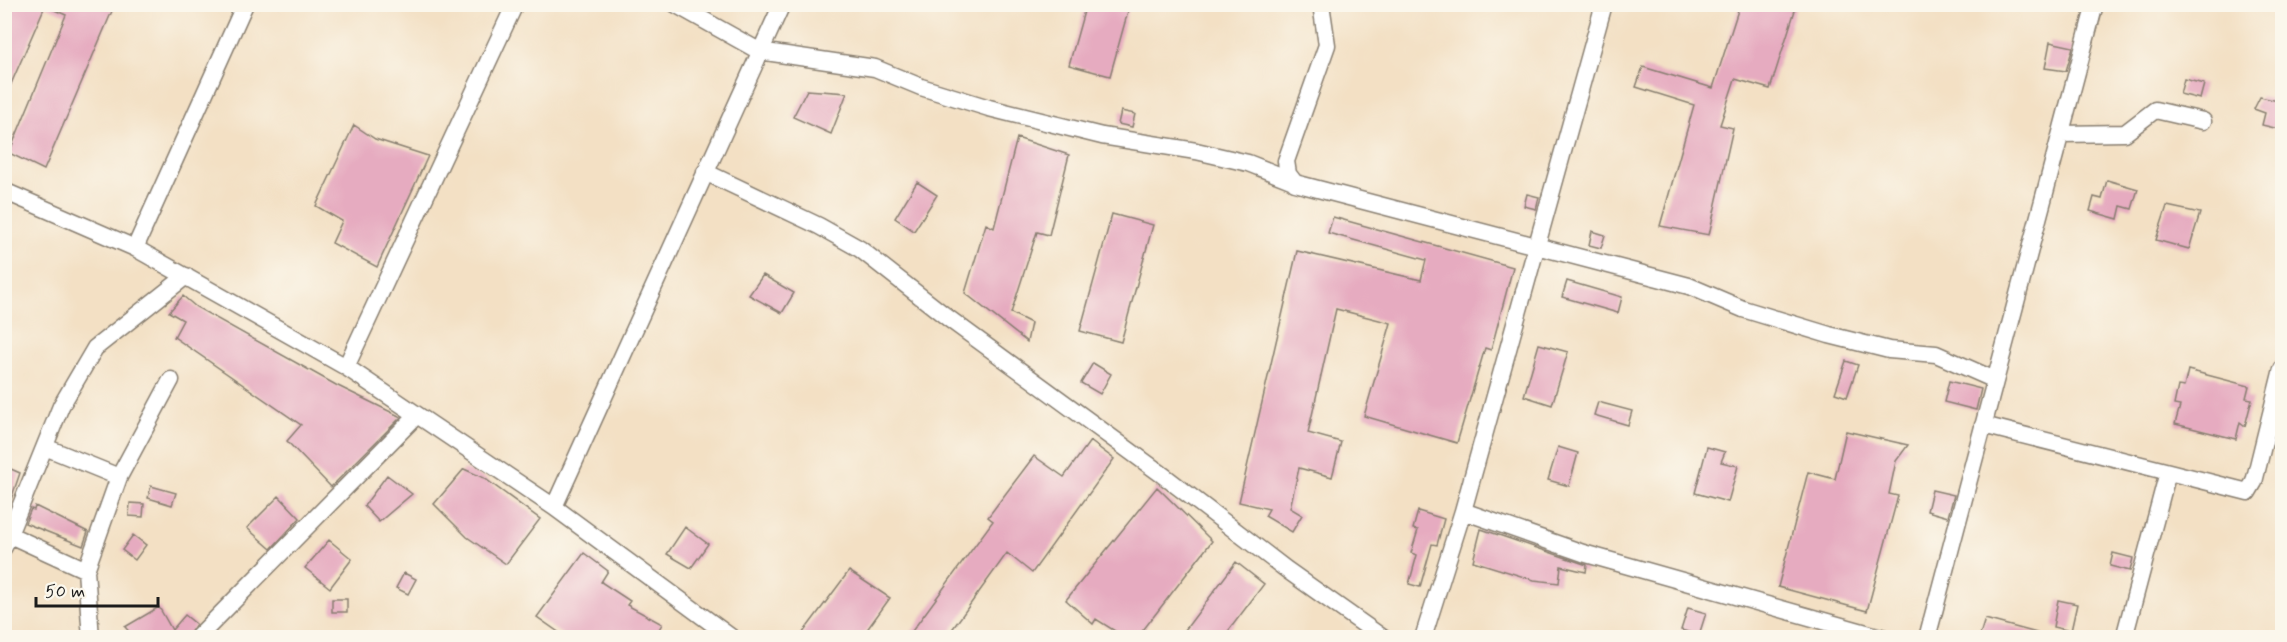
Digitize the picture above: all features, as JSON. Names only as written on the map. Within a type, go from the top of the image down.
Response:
[{"type":"street","points":[[135,248],[245,4]]},
{"type":"street","points":[[346,367],[515,4]]},
{"type":"street","points":[[675,4],[759,51],[875,68],[921,87],[989,108],[1102,136],[1196,151],[1248,163],[1307,187],[1689,286],[1743,309],[1829,335],[1889,350],[1936,354],[1995,380]]},
{"type":"street","points":[[554,507],[782,4]]},
{"type":"street","points":[[1291,180],[1286,161],[1327,45],[1322,4]]},
{"type":"street","points":[[1423,638],[1463,511],[1535,245],[1604,4]]},
{"type":"street","points":[[1928,638],[2095,4]]},
{"type":"street","points":[[2061,134],[2125,133],[2155,110],[2203,121]]},
{"type":"street","points":[[705,172],[819,226],[860,249],[1287,570],[1383,638]]},
{"type":"street","points":[[4,191],[135,248],[346,367],[554,507],[732,638]]},
{"type":"street","points":[[86,570],[7,541],[61,406],[95,348],[186,276]]},
{"type":"street","points":[[1983,425],[2241,491],[2250,491],[2283,369]]},
{"type":"street","points":[[92,638],[86,570],[119,477],[171,380]]},
{"type":"street","points":[[197,638],[417,415]]},
{"type":"street","points":[[45,447],[119,477]]},
{"type":"street","points":[[2124,638],[2168,472]]},
{"type":"street","points":[[1463,511],[1583,553],[1884,638]]},
{"type":"building","points":[[4,4],[115,4],[44,170],[9,153],[66,15],[45,6],[4,100]]},
{"type":"building","points":[[1086,4],[1130,4],[1110,76],[1069,65]]},
{"type":"building","points":[[1740,4],[1797,4],[1770,89],[1735,79],[1720,125],[1733,128],[1709,235],[1660,226],[1694,105],[1636,87],[1643,67],[1713,88]]},
{"type":"building","points":[[2050,42],[2073,47],[2066,71],[2045,68]]},
{"type":"building","points":[[2184,79],[2204,84],[2200,99],[2180,94]]},
{"type":"building","points":[[807,90],[847,93],[831,134],[793,117]]},
{"type":"building","points":[[2260,97],[2283,102],[2283,130],[2262,125],[2265,113],[2254,109]]},
{"type":"building","points":[[1121,111],[1135,114],[1132,127],[1118,124]]},
{"type":"building","points":[[354,125],[375,139],[428,156],[377,267],[332,243],[342,221],[316,206]]},
{"type":"building","points":[[1017,138],[1069,155],[1049,235],[1037,232],[1011,313],[1031,323],[1027,342],[965,293],[986,224],[994,228]]},
{"type":"building","points":[[2107,180],[2138,189],[2132,209],[2121,206],[2118,219],[2090,211],[2094,197],[2102,199]]},
{"type":"building","points":[[917,182],[937,195],[914,231],[895,218]]},
{"type":"building","points":[[1527,194],[1539,197],[1536,209],[1524,206]]},
{"type":"building","points":[[2167,206],[2200,213],[2189,249],[2156,240]]},
{"type":"building","points":[[1112,214],[1153,225],[1121,342],[1080,331]]},
{"type":"building","points":[[1333,217],[1513,267],[1491,350],[1485,348],[1457,443],[1364,416],[1391,323],[1336,309],[1308,433],[1341,442],[1332,477],[1299,468],[1290,508],[1302,515],[1292,532],[1265,516],[1269,509],[1239,502],[1297,251],[1421,280],[1426,260],[1328,233]]},
{"type":"building","points":[[1592,231],[1605,235],[1601,248],[1589,245]]},
{"type":"building","points":[[763,275],[794,293],[782,313],[749,295]]},
{"type":"building","points":[[1567,281],[1622,297],[1618,313],[1562,297]]},
{"type":"building","points":[[183,296],[196,307],[336,385],[401,417],[331,487],[287,441],[301,425],[174,337],[183,320],[169,312]]},
{"type":"building","points":[[1539,344],[1568,352],[1552,405],[1524,396]]},
{"type":"building","points":[[1846,361],[1858,365],[1847,397],[1835,393]]},
{"type":"building","points":[[1093,363],[1111,374],[1100,394],[1081,383]]},
{"type":"building","points":[[2188,370],[2249,386],[2246,398],[2252,399],[2245,426],[2240,422],[2236,439],[2175,424],[2180,406],[2174,405],[2178,386],[2184,387]]},
{"type":"building","points":[[1949,381],[1981,389],[1976,410],[1944,402]]},
{"type":"building","points":[[1598,402],[1632,411],[1628,425],[1594,415]]},
{"type":"building","points":[[1846,431],[1908,445],[1896,461],[1889,494],[1898,496],[1867,611],[1778,587],[1808,472],[1835,479]]},
{"type":"building","points":[[1090,441],[1114,459],[1032,573],[1007,553],[946,638],[907,638],[993,521],[988,517],[1034,456],[1064,477]]},
{"type":"building","points":[[1558,447],[1578,453],[1569,486],[1548,480]]},
{"type":"building","points":[[1707,447],[1725,452],[1721,462],[1738,466],[1728,502],[1695,493]]},
{"type":"building","points":[[4,466],[20,473],[6,514],[4,513]]},
{"type":"building","points":[[464,469],[484,478],[540,519],[506,564],[467,537],[434,504]]},
{"type":"building","points":[[387,475],[412,494],[379,522],[364,506]]},
{"type":"building","points":[[151,486],[176,493],[172,505],[148,498]]},
{"type":"building","points":[[1157,487],[1212,541],[1137,638],[1126,638],[1096,619],[1093,624],[1066,600]]},
{"type":"building","points":[[1932,490],[1954,495],[1948,517],[1927,511]]},
{"type":"building","points":[[279,496],[300,518],[271,549],[247,528]]},
{"type":"building","points":[[130,503],[144,504],[143,517],[129,516]]},
{"type":"building","points":[[35,506],[88,532],[83,546],[25,523],[31,509],[34,510]]},
{"type":"building","points":[[1418,511],[1444,519],[1437,545],[1432,544],[1420,587],[1409,584],[1417,555],[1411,553],[1418,530],[1413,529]]},
{"type":"building","points":[[685,527],[708,544],[691,568],[667,554]]},
{"type":"building","points":[[1481,529],[1587,565],[1586,572],[1561,566],[1559,583],[1534,580],[1473,561]]},
{"type":"building","points":[[133,535],[146,545],[135,560],[122,550]]},
{"type":"building","points":[[329,540],[352,559],[330,588],[305,568]]},
{"type":"building","points":[[584,553],[608,571],[601,582],[630,601],[627,605],[662,624],[654,638],[567,638],[537,617]]},
{"type":"building","points":[[2113,553],[2133,558],[2130,571],[2110,566]]},
{"type":"building","points":[[1236,562],[1264,584],[1223,638],[1179,638]]},
{"type":"building","points":[[849,571],[890,598],[861,638],[799,638]]},
{"type":"building","points":[[404,573],[416,579],[408,594],[396,588]]},
{"type":"building","points":[[332,599],[347,599],[347,612],[332,612]]},
{"type":"building","points":[[2058,600],[2077,604],[2071,631],[2053,627]]},
{"type":"building","points":[[159,607],[172,630],[185,615],[196,624],[187,638],[135,638],[125,627]]},
{"type":"building","points":[[1688,608],[1706,613],[1699,635],[1681,630]]},
{"type":"building","points":[[1985,619],[2037,633],[2036,638],[1979,638]]}]
